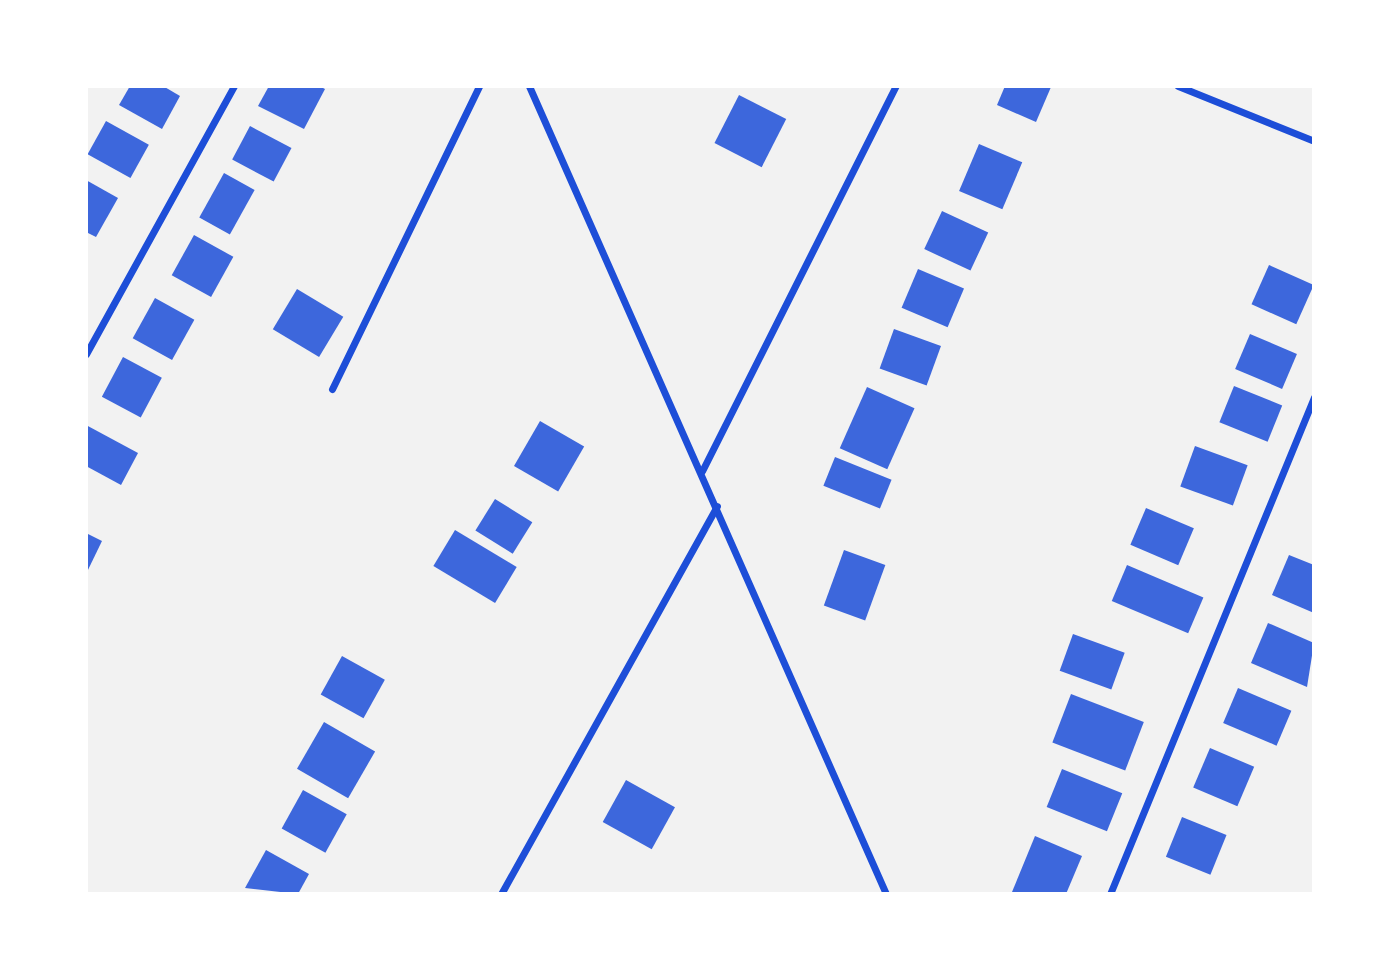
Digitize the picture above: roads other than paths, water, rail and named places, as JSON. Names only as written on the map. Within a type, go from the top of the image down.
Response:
[{"type":"street","points":[[86,354],[234,86]]},
{"type":"street","points":[[332,389],[479,86]]},
{"type":"street","points":[[528,86],[702,471],[886,894]]},
{"type":"street","points":[[702,471],[896,86]]},
{"type":"street","points":[[1178,86],[1314,141]]},
{"type":"street","points":[[1110,894],[1314,397]]},
{"type":"street","points":[[501,894],[717,506]]}]
